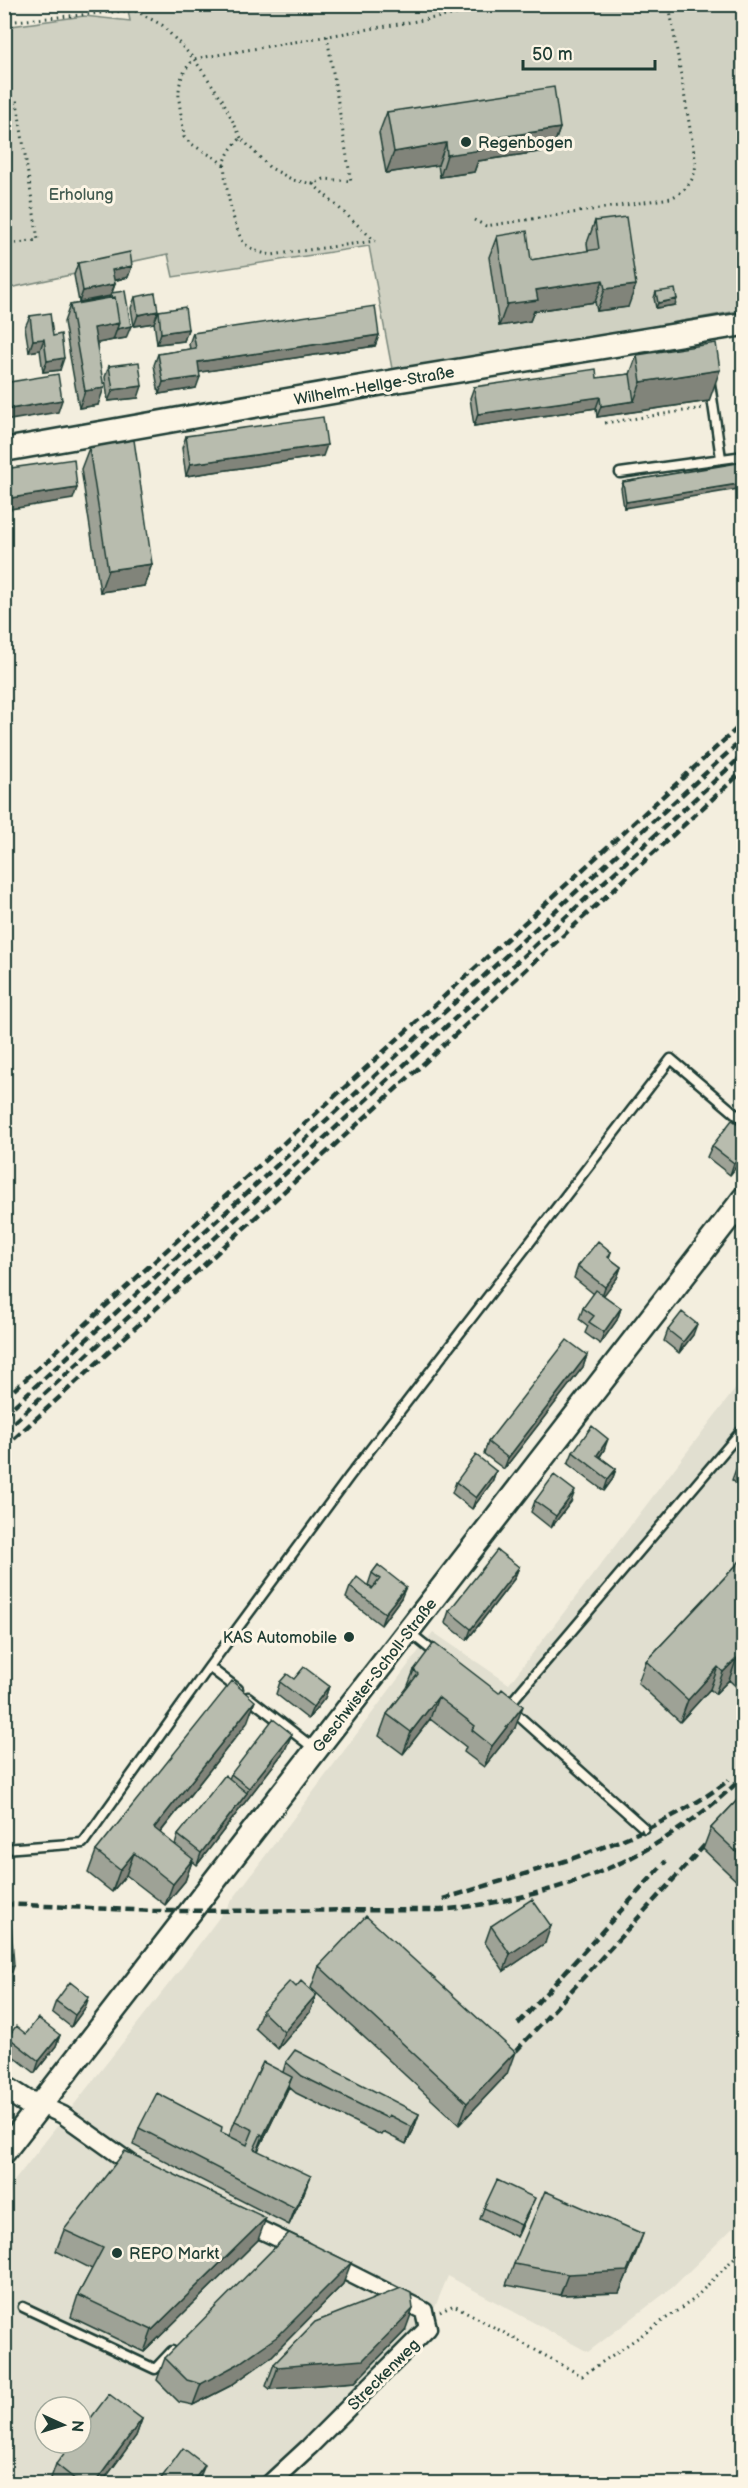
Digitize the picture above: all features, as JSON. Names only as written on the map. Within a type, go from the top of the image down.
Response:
[{"type":"street","name":"Wilhelm-Hellge-Straße","points":[[4,450],[702,336],[744,324]]},
{"type":"street","name":"Geschwister-Scholl-Straße","points":[[4,2152],[744,1198]]},
{"type":"street","points":[[4,2087],[27,2102],[41,2105],[63,2115],[151,2177]]},
{"type":"street","name":"Streckenweg","points":[[222,2211],[279,2244],[411,2303],[424,2311],[428,2318],[428,2328],[418,2340],[269,2484]]},
{"type":"lane","points":[[708,374],[721,458]]},
{"type":"lane","points":[[620,473],[744,456]]},
{"type":"lane","points":[[4,1849],[84,1843],[209,1667],[349,1477],[671,1059],[744,1121]]},
{"type":"lane","points":[[507,1706],[744,1428]]},
{"type":"lane","points":[[408,1632],[450,1664]]},
{"type":"lane","points":[[209,1667],[316,1750]]},
{"type":"lane","points":[[498,1699],[644,1828]]},
{"type":"lane","points":[[23,2307],[155,2369],[179,2345]]},
{"type":"path","points":[[224,165],[210,153],[189,143],[184,136],[178,82],[184,70],[194,59],[516,4]]},
{"type":"path","points":[[474,220],[486,226],[671,198],[689,186],[696,164],[669,4]]},
{"type":"path","points":[[4,22],[134,10],[162,25],[194,59],[222,99],[241,138],[279,175],[313,184],[375,241],[271,255],[255,250],[244,243],[237,231],[224,165],[229,150],[241,138]]},
{"type":"path","points":[[313,184],[324,179],[351,181],[327,36]]},
{"type":"path","points":[[4,104],[17,102],[38,240],[4,245]]},
{"type":"path","points":[[605,423],[713,407]]},
{"type":"path","points":[[428,2318],[454,2305],[582,2376],[693,2300],[744,2248]]},
{"type":"path","points":[[4,2472],[24,2484]]},
{"type":"shaded area","points":[[743,1379],[743,2218],[673,2287],[588,2352],[448,2276],[430,2319],[255,2483],[5,2484],[4,2194],[182,1967],[433,1632],[509,1684]]},
{"type":"green space","name":"Erholung","points":[[127,4],[743,5],[743,310],[393,374],[369,246],[173,277],[168,254],[5,289],[4,27],[84,16],[130,21]]},
{"type":"building","points":[[554,87],[560,128],[481,140],[482,150],[447,155],[446,143],[394,152],[387,112]]},
{"type":"building","points":[[626,217],[636,285],[605,289],[603,280],[536,290],[538,300],[507,304],[497,236],[527,231],[531,260],[599,249],[595,221]]},
{"type":"building","points":[[130,252],[132,266],[112,270],[115,284],[83,291],[78,263]]},
{"type":"building","points":[[675,289],[677,299],[658,303],[656,292]]},
{"type":"building","points":[[125,291],[131,326],[117,329],[119,323],[115,297],[112,298],[111,293]]},
{"type":"building","points":[[155,293],[158,311],[138,315],[135,297]]},
{"type":"building","points":[[115,297],[119,323],[94,328],[104,388],[85,391],[70,305]]},
{"type":"building","points":[[375,306],[379,335],[198,362],[200,377],[163,382],[158,354],[196,348],[193,333]]},
{"type":"building","points":[[185,307],[188,329],[161,333],[159,311]]},
{"type":"building","points":[[50,313],[53,336],[61,334],[64,358],[47,361],[44,339],[33,340],[30,316]]},
{"type":"building","points":[[716,343],[720,370],[641,382],[637,355]]},
{"type":"building","points":[[139,362],[142,386],[113,390],[109,366]]},
{"type":"building","points":[[596,369],[597,378],[630,374],[634,401],[601,406],[600,397],[478,414],[474,387]]},
{"type":"building","points":[[58,374],[62,400],[4,410],[4,383]]},
{"type":"building","points":[[323,417],[327,445],[190,464],[186,436]]},
{"type":"building","points":[[134,440],[152,564],[108,570],[89,448]]},
{"type":"building","points":[[74,459],[77,488],[4,499],[4,469]]},
{"type":"building","points":[[744,462],[744,483],[626,502],[623,482]]},
{"type":"building","points":[[732,1120],[744,1128],[744,1151],[734,1163],[712,1146]]},
{"type":"building","points":[[598,1241],[611,1252],[608,1257],[621,1267],[605,1287],[578,1266]]},
{"type":"building","points":[[596,1290],[621,1308],[604,1332],[589,1322],[594,1316],[583,1308]]},
{"type":"building","points":[[682,1312],[697,1324],[683,1342],[668,1330]]},
{"type":"building","points":[[567,1340],[587,1355],[508,1458],[488,1442]]},
{"type":"building","points":[[592,1426],[608,1439],[597,1455],[616,1469],[608,1479],[573,1452]]},
{"type":"building","points":[[476,1455],[496,1471],[476,1498],[456,1482]]},
{"type":"building","points":[[554,1475],[575,1491],[556,1516],[535,1501]]},
{"type":"building","points":[[497,1550],[519,1567],[471,1629],[449,1611]]},
{"type":"building","points":[[744,1557],[744,1664],[737,1658],[723,1672],[718,1667],[688,1700],[646,1661]]},
{"type":"building","points":[[378,1565],[406,1587],[385,1613],[350,1587],[357,1577],[372,1589],[380,1579],[372,1573]]},
{"type":"building","points":[[434,1643],[499,1693],[502,1689],[523,1706],[492,1746],[472,1730],[475,1726],[438,1697],[411,1732],[387,1714],[418,1674],[414,1670]]},
{"type":"building","points":[[304,1667],[329,1686],[313,1707],[280,1682],[287,1674],[294,1679]]},
{"type":"building","points":[[232,1681],[255,1701],[154,1828],[193,1859],[173,1884],[134,1853],[120,1870],[96,1851]]},
{"type":"building","points":[[273,1719],[292,1734],[249,1788],[231,1774]]},
{"type":"building","points":[[225,1775],[247,1793],[201,1853],[178,1835]]},
{"type":"building","points":[[744,1793],[744,1859],[711,1828]]},
{"type":"building","points":[[532,1899],[551,1926],[510,1954],[491,1926]]},
{"type":"building","points":[[366,1916],[515,2052],[467,2103],[319,1966]]},
{"type":"building","points":[[11,1923],[14,1966],[4,1967],[4,1924]]},
{"type":"building","points":[[290,1981],[296,1987],[301,1981],[316,1995],[284,2032],[262,2011]]},
{"type":"building","points":[[70,1982],[89,1997],[75,2015],[56,2001]]},
{"type":"building","points":[[38,2018],[60,2035],[39,2061],[8,2037],[16,2026],[26,2034]]},
{"type":"building","points":[[295,2050],[419,2114],[412,2127],[389,2115],[387,2118],[302,2076],[286,2062]]},
{"type":"building","points":[[263,2062],[292,2077],[263,2136],[261,2134],[254,2149],[311,2176],[295,2208],[139,2128],[157,2093],[222,2127],[221,2132],[247,2145],[253,2130],[235,2121]]},
{"type":"building","points":[[125,2151],[266,2218],[152,2330],[78,2295],[103,2248],[64,2230]]},
{"type":"building","points":[[497,2180],[535,2198],[521,2225],[484,2208]]},
{"type":"building","points":[[545,2191],[643,2234],[627,2271],[568,2274],[514,2264]]},
{"type":"building","points":[[289,2233],[351,2263],[278,2336],[238,2364],[201,2384],[187,2380],[165,2358]]},
{"type":"building","points":[[401,2288],[411,2293],[413,2309],[363,2360],[278,2367],[274,2364],[315,2322]]},
{"type":"building","points":[[109,2394],[142,2419],[94,2484],[81,2484],[56,2464],[63,2455],[93,2455],[93,2415]]},
{"type":"building","points":[[183,2448],[205,2465],[191,2484],[157,2484]]},
{"type":"railway","points":[[4,1399],[744,722]]},
{"type":"railway","points":[[4,1415],[744,738]]},
{"type":"railway","points":[[4,1431],[744,754]]},
{"type":"railway","points":[[4,1448],[744,770]]},
{"type":"railway","points":[[4,1904],[154,1911],[441,1910],[485,1904],[527,1896],[566,1884],[604,1870],[641,1852],[711,1806],[744,1776]]},
{"type":"railway","points":[[443,1899],[592,1852],[663,1821],[697,1802],[729,1780]]},
{"type":"railway","points":[[516,2051],[715,1834]]},
{"type":"railway","points":[[518,2024],[666,1861]]},
{"type":"place","name":"Regenbogen","points":[[466,142]]},
{"type":"place","name":"KAS Automobile","points":[[349,1637]]},
{"type":"place","name":"REPO Markt","points":[[117,2253]]}]
